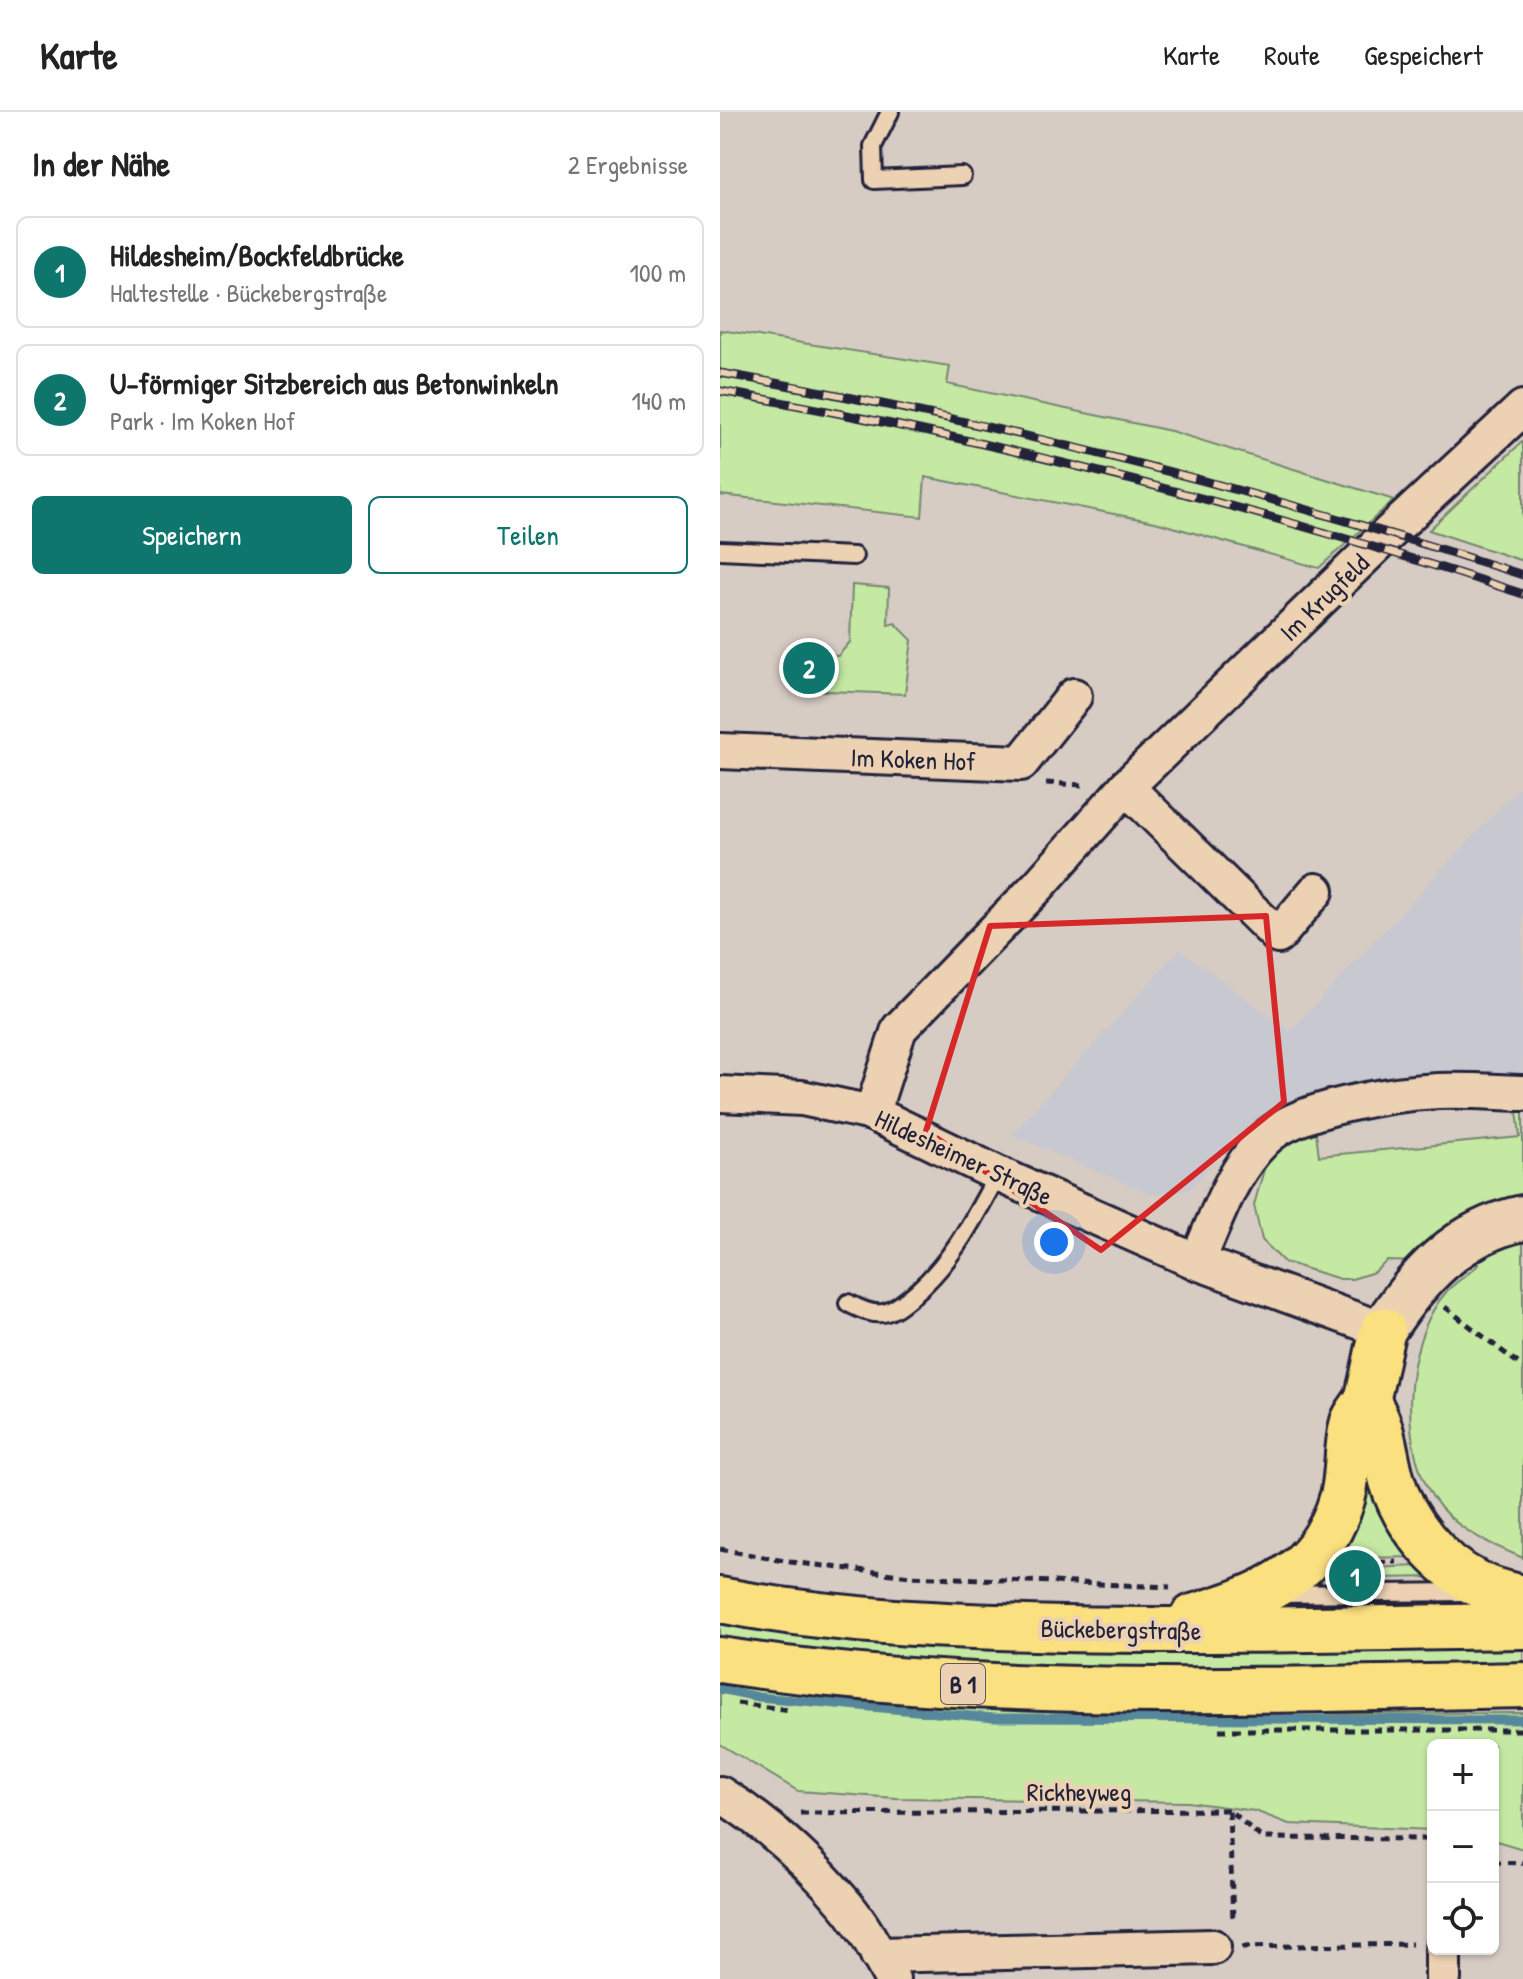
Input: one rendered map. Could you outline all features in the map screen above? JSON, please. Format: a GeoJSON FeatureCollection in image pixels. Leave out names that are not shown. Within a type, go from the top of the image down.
{"type":"FeatureCollection","features":[{"type":"Feature","properties":{"kind":"highway"},"geometry":{"type":"LineString","coordinates":[[1152,1630],[1256,1596],[1285,1580],[1312,1557],[1329,1530],[1343,1496],[1353,1421],[1367,1400],[1383,1330]]}},
{"type":"Feature","properties":{"kind":"highway"},"geometry":{"type":"LineString","coordinates":[[1367,1400],[1381,1423],[1392,1482],[1404,1510],[1437,1553],[1466,1577],[1509,1594]]}},
{"type":"Feature","properties":{"kind":"highway","name":"Bückebergstraße"},"geometry":{"type":"LineString","coordinates":[[720,1600],[756,1607],[947,1626],[1152,1630],[1523,1626]]}},
{"type":"Feature","properties":{"kind":"highway","name":"B 1"},"geometry":{"type":"LineString","coordinates":[[720,1660],[777,1669],[993,1686],[1208,1690],[1523,1685]]}},
{"type":"Feature","properties":{"kind":"street","name":"Im Krugfeld"},"geometry":{"type":"LineString","coordinates":[[872,1113],[899,1029],[1039,885],[1126,787],[1523,408]]}},
{"type":"Feature","properties":{"kind":"street"},"geometry":{"type":"LineString","coordinates":[[1021,763],[1074,696]]}},
{"type":"Feature","properties":{"kind":"street","name":"Im Koken Hof"},"geometry":{"type":"LineString","coordinates":[[720,751],[1021,763]]}},
{"type":"Feature","properties":{"kind":"street"},"geometry":{"type":"LineString","coordinates":[[1126,787],[1278,936],[1316,891]]}},
{"type":"Feature","properties":{"kind":"street"},"geometry":{"type":"LineString","coordinates":[[1197,1262],[1236,1174],[1275,1130],[1320,1111],[1357,1102],[1437,1091],[1523,1093]]}},
{"type":"Feature","properties":{"kind":"street","name":"Hildesheimer Straße"},"geometry":{"type":"LineString","coordinates":[[720,1094],[802,1098],[872,1113],[998,1174],[1197,1262],[1383,1330]]}},
{"type":"Feature","properties":{"kind":"street"},"geometry":{"type":"LineString","coordinates":[[1383,1330],[1416,1283],[1461,1243],[1493,1225],[1523,1218]]}},
{"type":"Feature","properties":{"kind":"street"},"geometry":{"type":"LineString","coordinates":[[720,1794],[750,1813],[810,1866],[848,1907],[885,1967],[1224,1947]]}},
{"type":"Feature","properties":{"kind":"street"},"geometry":{"type":"LineString","coordinates":[[1434,1955],[1443,1979]]}},
{"type":"Feature","properties":{"kind":"lane"},"geometry":{"type":"LineString","coordinates":[[890,112],[873,146],[874,180],[962,176]]}},
{"type":"Feature","properties":{"kind":"lane"},"geometry":{"type":"LineString","coordinates":[[720,550],[854,556]]}},
{"type":"Feature","properties":{"kind":"lane"},"geometry":{"type":"LineString","coordinates":[[848,1303],[867,1312],[883,1313],[901,1305],[932,1279],[959,1246],[998,1174]]}},
{"type":"Feature","properties":{"kind":"lane"},"geometry":{"type":"LineString","coordinates":[[1256,1596],[1509,1594]]}},
{"type":"Feature","properties":{"kind":"path"},"geometry":{"type":"LineString","coordinates":[[1021,763],[1031,782],[1126,787]]}},
{"type":"Feature","properties":{"kind":"path"},"geometry":{"type":"LineString","coordinates":[[1416,1283],[1523,1367]]}},
{"type":"Feature","properties":{"kind":"path"},"geometry":{"type":"LineString","coordinates":[[720,1549],[790,1562],[910,1576],[1181,1587]]}},
{"type":"Feature","properties":{"kind":"path"},"geometry":{"type":"LineString","coordinates":[[1312,1557],[1348,1563],[1407,1562],[1437,1553]]}},
{"type":"Feature","properties":{"kind":"path"},"geometry":{"type":"LineString","coordinates":[[1229,1810],[1262,1838],[1427,1839]]}},
{"type":"Feature","properties":{"kind":"path"},"geometry":{"type":"LineString","coordinates":[[1229,1810],[1224,1947],[1427,1946]]}},
{"type":"Feature","properties":{"kind":"path","name":"Rickheyweg"},"geometry":{"type":"LineString","coordinates":[[750,1813],[1229,1810]]}},
{"type":"Feature","properties":{"kind":"path"},"geometry":{"type":"LineString","coordinates":[[1499,1862],[1523,1863]]}},
{"type":"Feature","properties":{"kind":"highlighted area"},"geometry":{"type":"Polygon","coordinates":[[[1266,916],[1284,1102],[1101,1250],[926,1131],[990,926],[1266,916]]]}},
{"type":"Feature","properties":{"kind":"shaded area"},"geometry":{"type":"Polygon","coordinates":[[[1523,783],[1523,1111],[1432,1109],[1316,1132],[1233,1136],[1191,1189],[1153,1195],[1011,1135],[1180,949],[1290,1031],[1523,783]]]}},
{"type":"Feature","properties":{"kind":"green space"},"geometry":{"type":"Polygon","coordinates":[[[720,330],[950,366],[947,384],[1171,431],[1394,500],[1319,568],[1155,522],[925,477],[922,517],[720,495],[720,330]]]}},
{"type":"Feature","properties":{"kind":"green space"},"geometry":{"type":"Polygon","coordinates":[[[1523,441],[1523,561],[1429,530],[1523,441]]]}},
{"type":"Feature","properties":{"kind":"green space"},"geometry":{"type":"Polygon","coordinates":[[[852,585],[889,588],[888,625],[895,623],[912,640],[905,694],[800,690],[781,674],[780,663],[801,653],[838,656],[850,642],[852,585]]]}},
{"type":"Feature","properties":{"kind":"green space"},"geometry":{"type":"Polygon","coordinates":[[[1517,1110],[1523,1111],[1523,1558],[1469,1531],[1441,1508],[1426,1486],[1411,1430],[1413,1368],[1421,1339],[1432,1313],[1447,1291],[1479,1264],[1387,1261],[1374,1272],[1352,1279],[1340,1279],[1284,1262],[1262,1240],[1254,1205],[1265,1166],[1287,1141],[1316,1132],[1319,1156],[1520,1137],[1517,1110]]]}},
{"type":"Feature","properties":{"kind":"green space"},"geometry":{"type":"Polygon","coordinates":[[[1360,1461],[1413,1557],[1355,1558],[1327,1553],[1360,1461]]]}},
{"type":"Feature","properties":{"kind":"green space"},"geometry":{"type":"Polygon","coordinates":[[[1319,1565],[1342,1569],[1422,1566],[1453,1584],[1433,1584],[1433,1577],[1322,1579],[1321,1586],[1297,1586],[1319,1565]]]}},
{"type":"Feature","properties":{"kind":"green space"},"geometry":{"type":"Polygon","coordinates":[[[1484,1601],[1489,1605],[1266,1611],[1287,1602],[1484,1601]]]}},
{"type":"Feature","properties":{"kind":"green space"},"geometry":{"type":"Polygon","coordinates":[[[720,1617],[1523,1644],[1523,1663],[1204,1669],[955,1665],[720,1639],[720,1617]]]}},
{"type":"Feature","properties":{"kind":"green space"},"geometry":{"type":"Polygon","coordinates":[[[720,1673],[989,1703],[1343,1714],[1523,1713],[1523,1849],[1499,1842],[1499,1739],[1427,1739],[1427,1830],[1289,1824],[1255,1811],[1188,1802],[896,1798],[798,1791],[720,1744],[720,1673]]]}},
{"type":"Feature","properties":{"kind":"waterway"},"geometry":{"type":"LineString","coordinates":[[720,1689],[758,1697],[994,1718],[1523,1720]]}},
{"type":"Feature","properties":{"kind":"railway"},"geometry":{"type":"LineString","coordinates":[[720,373],[923,413],[1125,460],[1325,515],[1523,575]]}},
{"type":"Feature","properties":{"kind":"railway"},"geometry":{"type":"LineString","coordinates":[[720,391],[923,431],[1125,478],[1325,533],[1523,594]]}},
{"type":"Feature","properties":{"kind":"place","name":"U-förmiger Sitzbereich aus Betonwinkeln"},"geometry":{"type":"Point","coordinates":[809,668]}},
{"type":"Feature","properties":{"kind":"place","name":"Hildesheim/Bockfeldbrücke"},"geometry":{"type":"Point","coordinates":[1355,1576]}}]}
